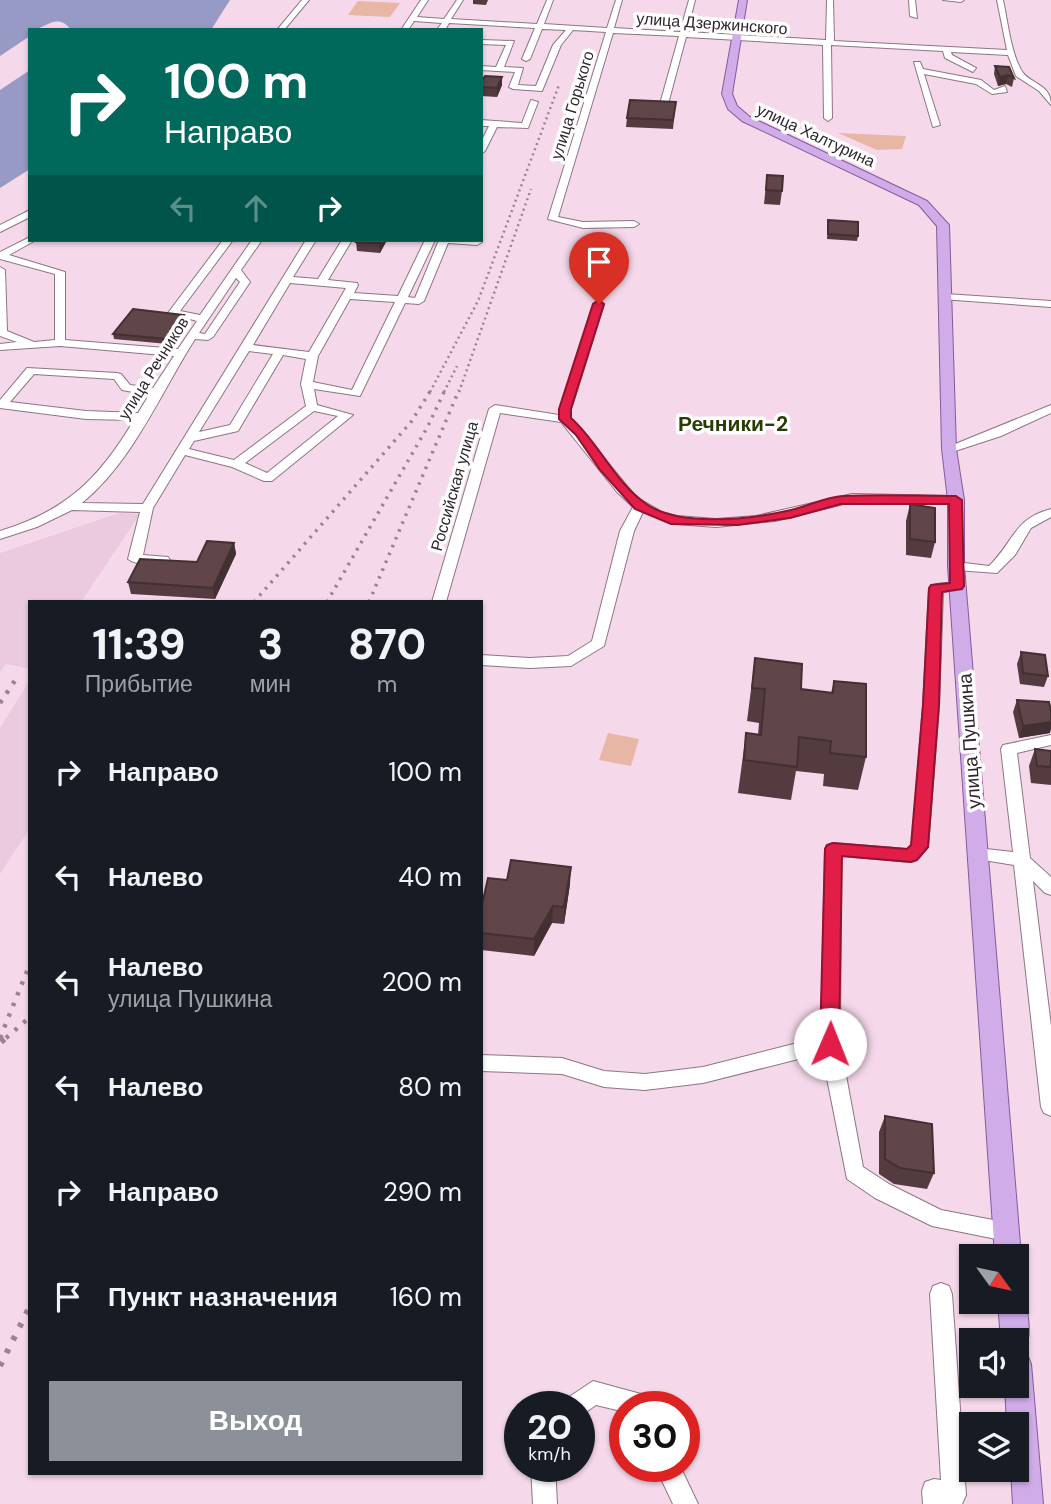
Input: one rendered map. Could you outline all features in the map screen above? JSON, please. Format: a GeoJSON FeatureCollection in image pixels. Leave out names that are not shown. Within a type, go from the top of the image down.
{"type":"FeatureCollection","features":[{"type":"Feature","properties":{"kind":"main road","name":"улица Халтурина"},"geometry":{"type":"LineString","coordinates":[[743,0],[727,94],[732,107],[746,119],[923,202],[943,225]]}},
{"type":"Feature","properties":{"kind":"main road","name":"улица Пушкина"},"geometry":{"type":"LineString","coordinates":[[943,225],[948,449],[956,500],[957,586],[1007,1244]]}},
{"type":"Feature","properties":{"kind":"main road"},"geometry":{"type":"LineString","coordinates":[[1020,1398],[1028,1504]]}},
{"type":"Feature","properties":{"kind":"street"},"geometry":{"type":"LineString","coordinates":[[281,28],[306,0]]}},
{"type":"Feature","properties":{"kind":"street"},"geometry":{"type":"LineString","coordinates":[[405,28],[425,0]]}},
{"type":"Feature","properties":{"kind":"street"},"geometry":{"type":"LineString","coordinates":[[442,28],[460,0]]}},
{"type":"Feature","properties":{"kind":"street"},"geometry":{"type":"LineString","coordinates":[[526,59],[550,0]]}},
{"type":"Feature","properties":{"kind":"street","name":"улица Горького"},"geometry":{"type":"LineString","coordinates":[[619,0],[553,219],[583,225],[634,224]]}},
{"type":"Feature","properties":{"kind":"street"},"geometry":{"type":"LineString","coordinates":[[664,104],[692,0]]}},
{"type":"Feature","properties":{"kind":"street"},"geometry":{"type":"LineString","coordinates":[[828,118],[827,44],[830,43],[830,0]]}},
{"type":"Feature","properties":{"kind":"street"},"geometry":{"type":"LineString","coordinates":[[912,0],[914,16]]}},
{"type":"Feature","properties":{"kind":"street"},"geometry":{"type":"LineString","coordinates":[[946,0],[961,0]]}},
{"type":"Feature","properties":{"kind":"street"},"geometry":{"type":"LineString","coordinates":[[1000,0],[1011,53],[1019,74],[1042,89],[1051,103]]}},
{"type":"Feature","properties":{"kind":"street","name":"улица Дзержинского"},"geometry":{"type":"LineString","coordinates":[[412,19],[906,48],[947,53],[1011,53]]}},
{"type":"Feature","properties":{"kind":"street"},"geometry":{"type":"LineString","coordinates":[[483,68],[520,70],[513,88],[539,89],[557,45],[571,28]]}},
{"type":"Feature","properties":{"kind":"street"},"geometry":{"type":"LineString","coordinates":[[483,42],[511,43],[499,69]]}},
{"type":"Feature","properties":{"kind":"street"},"geometry":{"type":"LineString","coordinates":[[906,48],[914,58],[936,125]]}},
{"type":"Feature","properties":{"kind":"street"},"geometry":{"type":"LineString","coordinates":[[934,58],[947,53],[973,70]]}},
{"type":"Feature","properties":{"kind":"street"},"geometry":{"type":"LineString","coordinates":[[919,71],[978,82],[992,92],[1003,92],[1002,88]]}},
{"type":"Feature","properties":{"kind":"street"},"geometry":{"type":"LineString","coordinates":[[483,123],[525,126],[534,102]]}},
{"type":"Feature","properties":{"kind":"street"},"geometry":{"type":"LineString","coordinates":[[483,147],[494,124]]}},
{"type":"Feature","properties":{"kind":"street"},"geometry":{"type":"LineString","coordinates":[[0,229],[28,214]]}},
{"type":"Feature","properties":{"kind":"street"},"geometry":{"type":"LineString","coordinates":[[0,256],[28,242]]}},
{"type":"Feature","properties":{"kind":"street"},"geometry":{"type":"LineString","coordinates":[[203,319],[173,313],[226,242]]}},
{"type":"Feature","properties":{"kind":"street","name":"улица Речников"},"geometry":{"type":"LineString","coordinates":[[0,536],[21,529],[67,506],[94,485],[256,242]]}},
{"type":"Feature","properties":{"kind":"street"},"geometry":{"type":"LineString","coordinates":[[163,560],[135,559],[146,508],[310,242]]}},
{"type":"Feature","properties":{"kind":"street"},"geometry":{"type":"LineString","coordinates":[[322,282],[346,242]]}},
{"type":"Feature","properties":{"kind":"street"},"geometry":{"type":"LineString","coordinates":[[307,384],[356,394],[429,242]]}},
{"type":"Feature","properties":{"kind":"street"},"geometry":{"type":"LineString","coordinates":[[347,296],[419,301],[445,242]]}},
{"type":"Feature","properties":{"kind":"street"},"geometry":{"type":"LineString","coordinates":[[0,256],[60,272],[60,343]]}},
{"type":"Feature","properties":{"kind":"street"},"geometry":{"type":"LineString","coordinates":[[0,270],[2,333],[33,345]]}},
{"type":"Feature","properties":{"kind":"street"},"geometry":{"type":"LineString","coordinates":[[192,335],[208,337],[245,282],[236,270]]}},
{"type":"Feature","properties":{"kind":"street"},"geometry":{"type":"LineString","coordinates":[[287,280],[353,285],[313,356],[307,384],[312,407]]}},
{"type":"Feature","properties":{"kind":"street"},"geometry":{"type":"LineString","coordinates":[[945,297],[1051,304]]}},
{"type":"Feature","properties":{"kind":"street"},"geometry":{"type":"LineString","coordinates":[[599,304],[565,409],[565,419],[580,433],[604,467],[640,506],[671,520],[691,522],[737,521],[790,514],[840,500],[956,500]]}},
{"type":"Feature","properties":{"kind":"street"},"geometry":{"type":"LineString","coordinates":[[0,347],[60,343],[181,353]]}},
{"type":"Feature","properties":{"kind":"street"},"geometry":{"type":"LineString","coordinates":[[246,347],[313,356]]}},
{"type":"Feature","properties":{"kind":"street"},"geometry":{"type":"LineString","coordinates":[[190,438],[234,428],[280,352]]}},
{"type":"Feature","properties":{"kind":"street"},"geometry":{"type":"LineString","coordinates":[[1,406],[31,370],[117,376],[126,388],[156,391]]}},
{"type":"Feature","properties":{"kind":"street"},"geometry":{"type":"LineString","coordinates":[[1,406],[86,415],[141,416]]}},
{"type":"Feature","properties":{"kind":"street"},"geometry":{"type":"LineString","coordinates":[[182,451],[236,464],[268,478],[347,415],[312,407],[236,464]]}},
{"type":"Feature","properties":{"kind":"street","name":"Российская улица"},"geometry":{"type":"LineString","coordinates":[[440,600],[495,409],[565,419]]}},
{"type":"Feature","properties":{"kind":"street"},"geometry":{"type":"LineString","coordinates":[[948,449],[997,433],[1051,409]]}},
{"type":"Feature","properties":{"kind":"street"},"geometry":{"type":"LineString","coordinates":[[67,506],[146,508]]}},
{"type":"Feature","properties":{"kind":"street"},"geometry":{"type":"LineString","coordinates":[[483,660],[530,663],[571,661],[599,643],[627,531],[640,506]]}},
{"type":"Feature","properties":{"kind":"street"},"geometry":{"type":"LineString","coordinates":[[956,566],[992,570],[1010,552],[1021,529],[1034,517],[1051,513]]}},
{"type":"Feature","properties":{"kind":"street"},"geometry":{"type":"LineString","coordinates":[[957,586],[936,588],[931,705],[920,847],[911,856],[833,849],[830,1044],[854,1172],[882,1191],[939,1219],[1006,1231]]}},
{"type":"Feature","properties":{"kind":"street"},"geometry":{"type":"LineString","coordinates":[[1051,740],[1009,749],[1051,1107]]}},
{"type":"Feature","properties":{"kind":"street"},"geometry":{"type":"LineString","coordinates":[[977,854],[1021,859],[1051,888]]}},
{"type":"Feature","properties":{"kind":"street"},"geometry":{"type":"LineString","coordinates":[[483,1063],[562,1066],[604,1079],[645,1082],[703,1075],[830,1044]]}},
{"type":"Feature","properties":{"kind":"street"},"geometry":{"type":"LineString","coordinates":[[935,1504],[934,1491],[954,1495],[941,1294]]}},
{"type":"Feature","properties":{"kind":"street"},"geometry":{"type":"LineString","coordinates":[[544,1482],[545,1504]]}},
{"type":"Feature","properties":{"kind":"street"},"geometry":{"type":"LineString","coordinates":[[675,1482],[686,1504]]}},
{"type":"Feature","properties":{"kind":"shaded area"},"geometry":{"type":"Polygon","coordinates":[[[358,1],[400,3],[390,17],[348,15],[358,1]]]}},
{"type":"Feature","properties":{"kind":"shaded area"},"geometry":{"type":"Polygon","coordinates":[[[838,133],[906,136],[902,149],[877,150],[838,133]]]}},
{"type":"Feature","properties":{"kind":"shaded area"},"geometry":{"type":"Polygon","coordinates":[[[119,513],[140,514],[82,600],[28,600],[28,669],[6,664],[0,672],[0,553],[119,513]]]}},
{"type":"Feature","properties":{"kind":"shaded area"},"geometry":{"type":"Polygon","coordinates":[[[28,683],[28,831],[0,874],[0,728],[28,683]]]}},
{"type":"Feature","properties":{"kind":"shaded area"},"geometry":{"type":"Polygon","coordinates":[[[608,733],[639,739],[631,766],[599,760],[608,733]]]}},
{"type":"Feature","properties":{"kind":"water"},"geometry":{"type":"Polygon","coordinates":[[[0,0],[230,0],[212,28],[69,28],[56,22],[28,28],[28,37],[0,56],[0,0]]]}},
{"type":"Feature","properties":{"kind":"water"},"geometry":{"type":"Polygon","coordinates":[[[28,71],[28,170],[0,188],[0,90],[28,71]]]}},
{"type":"Feature","properties":{"kind":"building"},"geometry":{"type":"Polygon","coordinates":[[[995,66],[1009,67],[1014,78],[1008,75],[1000,77],[995,66]]]}},
{"type":"Feature","properties":{"kind":"building"},"geometry":{"type":"Polygon","coordinates":[[[485,76],[502,77],[497,88],[483,87],[485,76]]]}},
{"type":"Feature","properties":{"kind":"building"},"geometry":{"type":"Polygon","coordinates":[[[630,100],[676,102],[673,120],[627,118],[630,100]]]}},
{"type":"Feature","properties":{"kind":"building"},"geometry":{"type":"Polygon","coordinates":[[[767,175],[783,176],[782,191],[766,190],[767,175]]]}},
{"type":"Feature","properties":{"kind":"building"},"geometry":{"type":"Polygon","coordinates":[[[828,220],[858,222],[858,236],[828,234],[828,220]]]}},
{"type":"Feature","properties":{"kind":"building"},"geometry":{"type":"Polygon","coordinates":[[[133,309],[184,315],[167,339],[113,334],[133,309]]]}},
{"type":"Feature","properties":{"kind":"building"},"geometry":{"type":"Polygon","coordinates":[[[910,504],[935,508],[935,542],[910,539],[910,504]]]}},
{"type":"Feature","properties":{"kind":"building"},"geometry":{"type":"Polygon","coordinates":[[[207,541],[234,543],[213,588],[128,582],[140,559],[197,562],[207,541]]]}},
{"type":"Feature","properties":{"kind":"building"},"geometry":{"type":"Polygon","coordinates":[[[1021,652],[1045,655],[1048,676],[1023,673],[1021,652]]]}},
{"type":"Feature","properties":{"kind":"building"},"geometry":{"type":"Polygon","coordinates":[[[755,658],[802,664],[801,689],[833,693],[834,681],[866,684],[866,757],[830,753],[831,741],[799,737],[797,767],[744,760],[746,733],[761,735],[765,689],[752,688],[755,658]]]}},
{"type":"Feature","properties":{"kind":"building"},"geometry":{"type":"Polygon","coordinates":[[[1017,700],[1049,702],[1051,722],[1023,726],[1017,700]]]}},
{"type":"Feature","properties":{"kind":"building"},"geometry":{"type":"Polygon","coordinates":[[[1035,749],[1051,751],[1051,767],[1037,766],[1035,749]]]}},
{"type":"Feature","properties":{"kind":"building"},"geometry":{"type":"Polygon","coordinates":[[[511,860],[571,867],[564,907],[553,906],[534,939],[483,933],[483,900],[488,878],[507,880],[511,860]]]}},
{"type":"Feature","properties":{"kind":"building"},"geometry":{"type":"Polygon","coordinates":[[[885,1116],[932,1124],[934,1173],[900,1168],[885,1159],[885,1116]]]}},
{"type":"Feature","properties":{"kind":"railway"},"geometry":{"type":"LineString","coordinates":[[430,392],[478,301],[559,85]]}},
{"type":"Feature","properties":{"kind":"railway"},"geometry":{"type":"LineString","coordinates":[[459,392],[531,189]]}},
{"type":"Feature","properties":{"kind":"railway"},"geometry":{"type":"LineString","coordinates":[[445,390],[457,366]]}},
{"type":"Feature","properties":{"kind":"railway"},"geometry":{"type":"LineString","coordinates":[[256,600],[411,422],[431,390]]}},
{"type":"Feature","properties":{"kind":"railway"},"geometry":{"type":"LineString","coordinates":[[328,600],[428,426],[445,390]]}},
{"type":"Feature","properties":{"kind":"railway"},"geometry":{"type":"LineString","coordinates":[[370,600],[459,390]]}},
{"type":"Feature","properties":{"kind":"railway"},"geometry":{"type":"LineString","coordinates":[[0,703],[18,676]]}},
{"type":"Feature","properties":{"kind":"railway"},"geometry":{"type":"LineString","coordinates":[[0,1038],[28,969]]}},
{"type":"Feature","properties":{"kind":"railway"},"geometry":{"type":"LineString","coordinates":[[6,1038],[28,1019]]}},
{"type":"Feature","properties":{"kind":"railway"},"geometry":{"type":"LineString","coordinates":[[1,1042],[8,1036]]}},
{"type":"Feature","properties":{"kind":"railway"},"geometry":{"type":"LineString","coordinates":[[0,1366],[28,1310]]}},
{"type":"Feature","properties":{"kind":"district","name":"Речники-2"},"geometry":{"type":"Point","coordinates":[733,424]}},
{"type":"Feature","properties":{"kind":"route"},"geometry":{"type":"LineString","coordinates":[[599,304],[565,409],[565,419],[580,433],[604,467],[640,506],[671,520],[691,522],[737,521],[790,514],[840,500],[956,500],[957,586],[936,588],[931,705],[920,847],[911,856],[833,849],[830,1044]]}}]}
